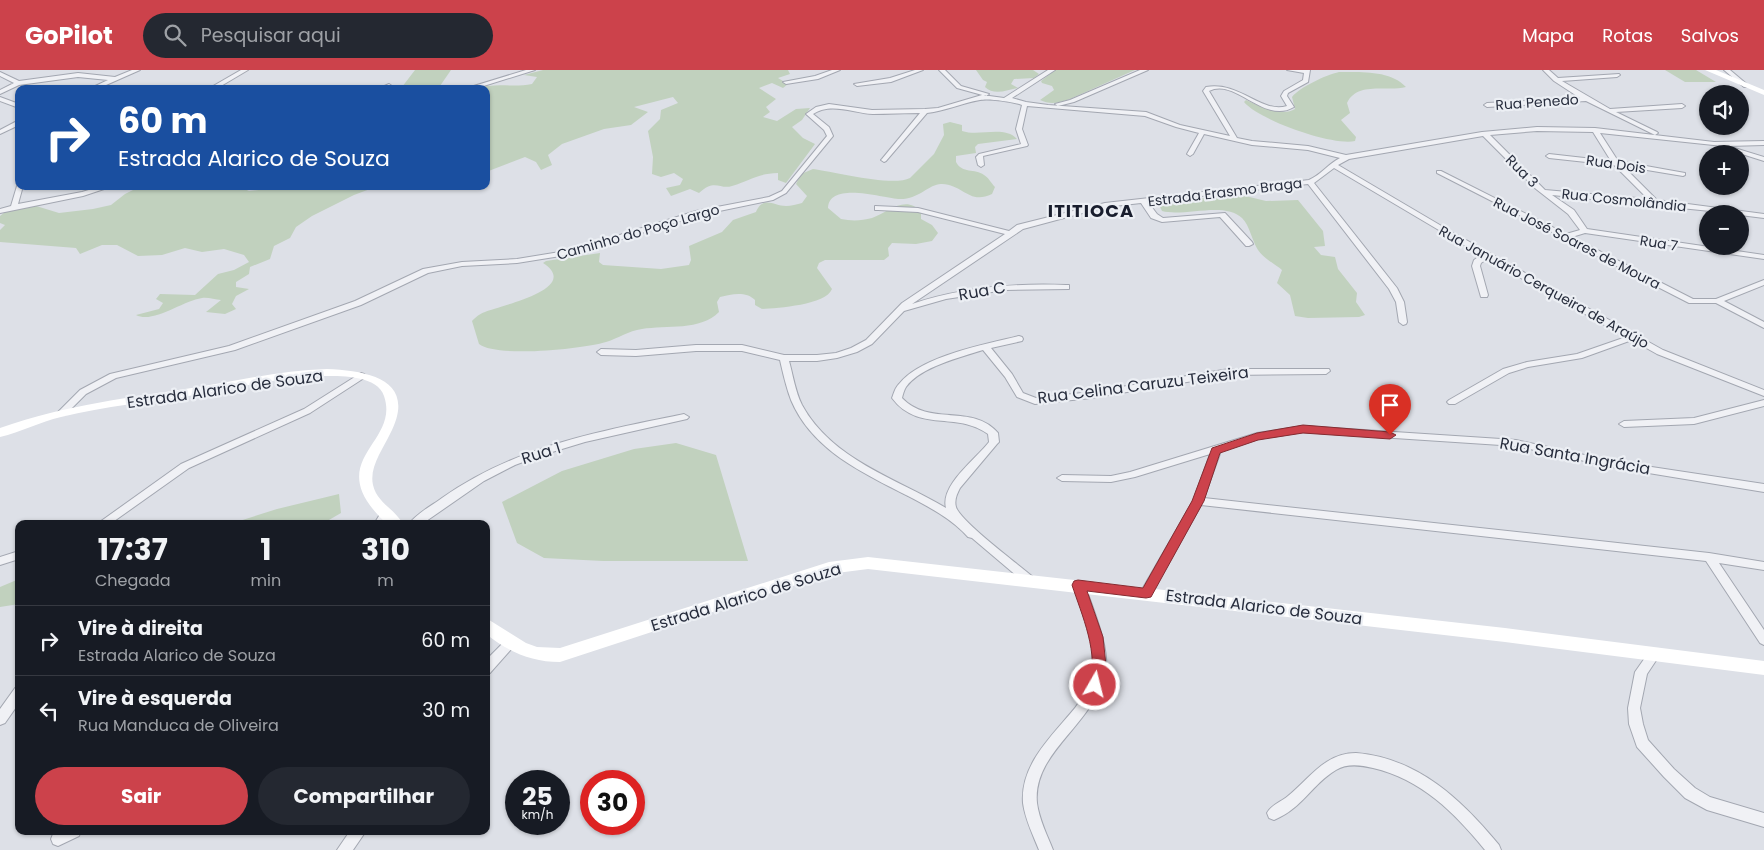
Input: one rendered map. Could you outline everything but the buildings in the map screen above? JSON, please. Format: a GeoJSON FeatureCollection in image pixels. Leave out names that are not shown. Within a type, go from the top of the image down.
{"type":"FeatureCollection","features":[{"type":"Feature","properties":{"kind":"main road"},"geometry":{"type":"LineString","coordinates":[[1709,70],[1742,85]]}},
{"type":"Feature","properties":{"kind":"main road"},"geometry":{"type":"LineString","coordinates":[[1749,88],[1764,93]]}},
{"type":"Feature","properties":{"kind":"main road","name":"Estrada Alarico de Souza"},"geometry":{"type":"LineString","coordinates":[[0,433],[62,413],[301,375],[341,373],[361,376],[375,380],[386,387],[392,397],[392,412],[366,472],[369,495],[386,520]]}},
{"type":"Feature","properties":{"kind":"main road","name":"Estrada Alarico de Souza"},"geometry":{"type":"LineString","coordinates":[[490,627],[520,650],[539,656],[560,655],[829,568],[868,563],[1078,585],[1505,635],[1653,656],[1764,668]]}},
{"type":"Feature","properties":{"kind":"street"},"geometry":{"type":"LineString","coordinates":[[101,85],[137,70]]}},
{"type":"Feature","properties":{"kind":"street"},"geometry":{"type":"LineString","coordinates":[[218,85],[245,70]]}},
{"type":"Feature","properties":{"kind":"street"},"geometry":{"type":"LineString","coordinates":[[481,85],[532,70]]}},
{"type":"Feature","properties":{"kind":"street"},"geometry":{"type":"LineString","coordinates":[[786,82],[816,78],[837,70]]}},
{"type":"Feature","properties":{"kind":"street"},"geometry":{"type":"LineString","coordinates":[[856,84],[891,80],[920,70]]}},
{"type":"Feature","properties":{"kind":"street"},"geometry":{"type":"LineString","coordinates":[[942,70],[955,84],[966,90],[1025,104],[1146,114],[1178,126],[1257,144],[1316,149],[1346,157]]}},
{"type":"Feature","properties":{"kind":"street"},"geometry":{"type":"LineString","coordinates":[[1010,99],[1052,70]]}},
{"type":"Feature","properties":{"kind":"street"},"geometry":{"type":"LineString","coordinates":[[1036,106],[1072,101],[1145,70]]}},
{"type":"Feature","properties":{"kind":"street"},"geometry":{"type":"LineString","coordinates":[[1235,139],[1206,90],[1213,86],[1224,86],[1240,92],[1254,102],[1264,106],[1278,109],[1288,108],[1291,107],[1284,96],[1286,92],[1306,81],[1308,71],[1290,70]]}},
{"type":"Feature","properties":{"kind":"street"},"geometry":{"type":"LineString","coordinates":[[1546,70],[1556,80],[1587,98],[1662,137]]}},
{"type":"Feature","properties":{"kind":"street"},"geometry":{"type":"LineString","coordinates":[[1727,70],[1745,85]]}},
{"type":"Feature","properties":{"kind":"street"},"geometry":{"type":"LineString","coordinates":[[0,74],[18,83]]}},
{"type":"Feature","properties":{"kind":"street"},"geometry":{"type":"LineString","coordinates":[[0,92],[18,83],[78,74],[114,79]]}},
{"type":"Feature","properties":{"kind":"street"},"geometry":{"type":"LineString","coordinates":[[1556,80],[1617,75]]}},
{"type":"Feature","properties":{"kind":"street","name":"Caminho do Poço Largo"},"geometry":{"type":"LineString","coordinates":[[62,413],[83,392],[113,376],[232,348],[358,303],[426,271],[462,264],[516,262],[573,252],[699,213],[778,196],[792,183],[830,136],[825,126],[810,117],[811,112],[818,108],[834,106],[872,112],[925,111],[938,110],[982,97],[1010,99]]}},
{"type":"Feature","properties":{"kind":"street","name":"Rua Penedo"},"geometry":{"type":"LineString","coordinates":[[1487,105],[1587,98]]}},
{"type":"Feature","properties":{"kind":"street"},"geometry":{"type":"LineString","coordinates":[[0,99],[15,105]]}},
{"type":"Feature","properties":{"kind":"street"},"geometry":{"type":"LineString","coordinates":[[981,165],[979,157],[981,155],[1025,145],[1019,129],[1025,104]]}},
{"type":"Feature","properties":{"kind":"street"},"geometry":{"type":"LineString","coordinates":[[1611,110],[1682,106]]}},
{"type":"Feature","properties":{"kind":"street"},"geometry":{"type":"LineString","coordinates":[[884,160],[925,111]]}},
{"type":"Feature","properties":{"kind":"street"},"geometry":{"type":"LineString","coordinates":[[0,132],[15,124]]}},
{"type":"Feature","properties":{"kind":"street","name":"Estrada Erasmo Braga"},"geometry":{"type":"LineString","coordinates":[[601,352],[636,353],[696,348],[742,348],[784,358],[817,358],[854,350],[880,332],[900,311],[1009,233],[1040,220],[1105,205],[1310,182],[1319,178],[1332,164],[1346,157],[1531,129],[1595,130],[1712,143],[1764,142]]}},
{"type":"Feature","properties":{"kind":"street"},"geometry":{"type":"LineString","coordinates":[[1595,130],[1616,163],[1655,202]]}},
{"type":"Feature","properties":{"kind":"street"},"geometry":{"type":"LineString","coordinates":[[1190,154],[1202,132]]}},
{"type":"Feature","properties":{"kind":"street","name":"Rua 3"},"geometry":{"type":"LineString","coordinates":[[1486,135],[1544,192],[1571,212],[1585,231]]}},
{"type":"Feature","properties":{"kind":"street"},"geometry":{"type":"LineString","coordinates":[[1712,143],[1764,159]]}},
{"type":"Feature","properties":{"kind":"street","name":"Rua Dois"},"geometry":{"type":"LineString","coordinates":[[1549,156],[1616,163],[1684,174]]}},
{"type":"Feature","properties":{"kind":"street","name":"Rua Januário Cerqueira de Araújo"},"geometry":{"type":"LineString","coordinates":[[1332,164],[1487,255],[1679,361],[1764,393]]}},
{"type":"Feature","properties":{"kind":"street","name":"Rua José Soares de Moura"},"geometry":{"type":"LineString","coordinates":[[1439,172],[1563,237],[1692,301],[1716,301]]}},
{"type":"Feature","properties":{"kind":"street"},"geometry":{"type":"LineString","coordinates":[[1310,182],[1393,288],[1400,302],[1403,322]]}},
{"type":"Feature","properties":{"kind":"street"},"geometry":{"type":"LineString","coordinates":[[14,207],[19,190]]}},
{"type":"Feature","properties":{"kind":"street"},"geometry":{"type":"LineString","coordinates":[[0,211],[98,190]]}},
{"type":"Feature","properties":{"kind":"street","name":"Rua Cosmolândia"},"geometry":{"type":"LineString","coordinates":[[1544,192],[1655,202],[1764,216]]}},
{"type":"Feature","properties":{"kind":"street"},"geometry":{"type":"LineString","coordinates":[[1144,202],[1154,216],[1162,220],[1222,215],[1249,244]]}},
{"type":"Feature","properties":{"kind":"street"},"geometry":{"type":"LineString","coordinates":[[878,208],[918,210],[1009,233]]}},
{"type":"Feature","properties":{"kind":"street"},"geometry":{"type":"LineString","coordinates":[[1563,237],[1585,231]]}},
{"type":"Feature","properties":{"kind":"street","name":"Rua 7"},"geometry":{"type":"LineString","coordinates":[[1585,231],[1764,257]]}},
{"type":"Feature","properties":{"kind":"street"},"geometry":{"type":"LineString","coordinates":[[1484,295],[1476,266],[1477,262],[1487,255]]}},
{"type":"Feature","properties":{"kind":"street"},"geometry":{"type":"LineString","coordinates":[[1716,301],[1764,282]]}},
{"type":"Feature","properties":{"kind":"street","name":"Rua C"},"geometry":{"type":"LineString","coordinates":[[900,311],[944,297],[995,287],[1017,285],[1066,287]]}},
{"type":"Feature","properties":{"kind":"street"},"geometry":{"type":"LineString","coordinates":[[1716,301],[1764,325]]}},
{"type":"Feature","properties":{"kind":"street"},"geometry":{"type":"LineString","coordinates":[[1452,402],[1517,367],[1579,356],[1633,336]]}},
{"type":"Feature","properties":{"kind":"street"},"geometry":{"type":"LineString","coordinates":[[972,534],[954,513],[950,502],[954,488],[994,442],[993,433],[983,425],[972,421],[908,411],[897,398],[897,393],[918,372],[940,362],[1018,339]]}},
{"type":"Feature","properties":{"kind":"street","name":"Rua Celina Caruzu Teixeira"},"geometry":{"type":"LineString","coordinates":[[986,348],[1009,376],[1020,395],[1035,400],[1091,395],[1229,372],[1326,372]]}},
{"type":"Feature","properties":{"kind":"street"},"geometry":{"type":"LineString","coordinates":[[784,358],[799,407],[818,435],[834,450],[860,468],[938,508],[1029,580]]}},
{"type":"Feature","properties":{"kind":"street"},"geometry":{"type":"LineString","coordinates":[[108,520],[185,466],[284,423],[307,411],[361,376]]}},
{"type":"Feature","properties":{"kind":"street"},"geometry":{"type":"LineString","coordinates":[[1624,424],[1694,422],[1764,403]]}},
{"type":"Feature","properties":{"kind":"street","name":"Rua 1"},"geometry":{"type":"LineString","coordinates":[[420,520],[465,487],[518,460],[578,442],[684,417]]}},
{"type":"Feature","properties":{"kind":"street","name":"Rua Santa Ingrácia"},"geometry":{"type":"LineString","coordinates":[[1062,478],[1121,477],[1216,451],[1245,440],[1303,429],[1342,430],[1430,439],[1516,443],[1612,464],[1764,488]]}},
{"type":"Feature","properties":{"kind":"street"},"geometry":{"type":"LineString","coordinates":[[1146,593],[1198,501],[1216,451]]}},
{"type":"Feature","properties":{"kind":"street"},"geometry":{"type":"LineString","coordinates":[[1198,501],[1709,557],[1764,566]]}},
{"type":"Feature","properties":{"kind":"street"},"geometry":{"type":"LineString","coordinates":[[0,562],[15,556]]}},
{"type":"Feature","properties":{"kind":"street"},"geometry":{"type":"LineString","coordinates":[[1709,557],[1764,640]]}},
{"type":"Feature","properties":{"kind":"street"},"geometry":{"type":"LineString","coordinates":[[1046,850],[1030,809],[1029,787],[1036,766],[1091,695],[1100,675],[1096,637],[1078,585]]}},
{"type":"Feature","properties":{"kind":"street"},"geometry":{"type":"LineString","coordinates":[[490,665],[510,643]]}},
{"type":"Feature","properties":{"kind":"street"},"geometry":{"type":"LineString","coordinates":[[1653,656],[1641,672],[1634,708],[1636,724],[1642,742],[1669,773],[1690,793],[1707,803],[1764,820]]}},
{"type":"Feature","properties":{"kind":"street"},"geometry":{"type":"LineString","coordinates":[[0,719],[15,698]]}},
{"type":"Feature","properties":{"kind":"street"},"geometry":{"type":"LineString","coordinates":[[1274,813],[1294,801],[1319,773],[1337,762],[1355,759],[1382,763],[1410,774],[1439,792],[1468,819],[1494,850]]}},
{"type":"Feature","properties":{"kind":"street"},"geometry":{"type":"LineString","coordinates":[[58,839],[66,835]]}},
{"type":"Feature","properties":{"kind":"street"},"geometry":{"type":"LineString","coordinates":[[344,850],[356,835]]}},
{"type":"Feature","properties":{"kind":"green space"},"geometry":{"type":"Polygon","coordinates":[[[415,70],[451,70],[441,85],[404,85],[415,70]]]}},
{"type":"Feature","properties":{"kind":"green space"},"geometry":{"type":"Polygon","coordinates":[[[543,70],[788,70],[790,74],[778,78],[788,84],[783,88],[772,83],[759,88],[776,99],[766,107],[770,112],[763,117],[777,121],[796,109],[810,108],[802,120],[792,127],[803,138],[815,144],[786,183],[778,180],[778,173],[759,176],[728,187],[713,185],[699,193],[690,189],[671,196],[666,188],[680,185],[683,179],[674,173],[661,177],[652,174],[653,157],[648,131],[660,119],[661,110],[678,103],[673,97],[634,107],[648,112],[631,125],[604,129],[562,144],[548,155],[552,165],[541,170],[536,162],[525,157],[490,170],[490,86],[532,84],[537,77],[524,75],[543,70]]]}},
{"type":"Feature","properties":{"kind":"green space"},"geometry":{"type":"Polygon","coordinates":[[[976,70],[1033,70],[1039,74],[1034,78],[1014,79],[1011,84],[1018,88],[996,92],[985,87],[987,82],[983,80],[976,70]]]}},
{"type":"Feature","properties":{"kind":"green space"},"geometry":{"type":"Polygon","coordinates":[[[1055,70],[1135,70],[1066,100],[1051,103],[1044,102],[1040,100],[1054,90],[1052,86],[1041,81],[1055,70]]]}},
{"type":"Feature","properties":{"kind":"green space"},"geometry":{"type":"Polygon","coordinates":[[[1665,70],[1696,70],[1716,82],[1685,82],[1665,70]]]}},
{"type":"Feature","properties":{"kind":"green space"},"geometry":{"type":"Polygon","coordinates":[[[1339,72],[1365,72],[1392,77],[1406,87],[1365,90],[1352,96],[1347,103],[1350,113],[1341,120],[1356,137],[1355,141],[1330,140],[1296,130],[1264,116],[1244,102],[1246,100],[1264,108],[1277,111],[1290,111],[1295,109],[1292,97],[1301,89],[1339,72]]]}},
{"type":"Feature","properties":{"kind":"green space"},"geometry":{"type":"Polygon","coordinates":[[[950,122],[962,125],[962,131],[1005,133],[1017,139],[978,144],[975,147],[976,153],[956,156],[956,162],[959,166],[965,170],[980,173],[987,178],[995,187],[992,194],[984,197],[972,196],[950,185],[938,184],[913,197],[900,199],[859,193],[838,195],[831,200],[828,208],[841,219],[868,219],[897,206],[909,204],[921,212],[921,219],[932,225],[938,233],[932,241],[916,244],[892,243],[888,248],[889,256],[884,260],[825,260],[819,263],[817,268],[832,289],[821,299],[801,305],[762,309],[755,305],[755,300],[747,295],[729,295],[720,297],[717,302],[719,312],[703,322],[693,325],[637,330],[595,345],[541,351],[503,351],[479,344],[472,321],[483,313],[520,301],[546,288],[553,281],[553,272],[543,263],[546,261],[600,253],[599,262],[603,265],[661,269],[689,265],[691,260],[689,246],[722,232],[733,220],[756,212],[762,204],[769,203],[786,206],[802,203],[807,196],[796,184],[801,174],[813,169],[878,180],[891,181],[910,178],[934,154],[944,135],[943,124],[950,122]]]}},
{"type":"Feature","properties":{"kind":"green space"},"geometry":{"type":"Polygon","coordinates":[[[133,190],[367,190],[312,216],[296,227],[290,238],[274,246],[270,259],[250,267],[249,274],[236,282],[236,287],[249,289],[236,296],[232,304],[236,309],[225,314],[206,312],[221,300],[204,298],[151,317],[136,315],[159,309],[163,303],[156,299],[160,294],[195,295],[218,274],[234,270],[249,262],[244,255],[224,249],[202,252],[185,248],[162,255],[138,256],[117,245],[102,245],[80,254],[76,248],[0,242],[0,230],[5,225],[0,223],[0,216],[5,212],[33,205],[59,213],[93,209],[111,205],[133,190]]]}},
{"type":"Feature","properties":{"kind":"green space"},"geometry":{"type":"Polygon","coordinates":[[[1233,193],[1266,201],[1298,200],[1323,231],[1325,246],[1314,247],[1321,255],[1335,257],[1338,269],[1357,293],[1356,302],[1365,315],[1359,317],[1308,318],[1295,316],[1290,295],[1277,283],[1282,270],[1260,253],[1242,218],[1235,213],[1215,210],[1162,211],[1158,203],[1164,200],[1192,200],[1233,193]]]}},
{"type":"Feature","properties":{"kind":"green space"},"geometry":{"type":"Polygon","coordinates":[[[676,443],[716,455],[748,561],[603,561],[544,558],[517,543],[502,502],[562,471],[634,449],[676,443]]]}},
{"type":"Feature","properties":{"kind":"green space"},"geometry":{"type":"Polygon","coordinates":[[[339,494],[341,513],[329,520],[243,520],[277,509],[339,494]]]}},
{"type":"Feature","properties":{"kind":"green space"},"geometry":{"type":"Polygon","coordinates":[[[15,581],[15,605],[0,607],[0,587],[15,581]]]}},
{"type":"Feature","properties":{"kind":"district","name":"ITITIOCA"},"geometry":{"type":"Point","coordinates":[1091,210]}},
{"type":"Feature","properties":{"kind":"route"},"geometry":{"type":"LineString","coordinates":[[1095,685],[1100,675],[1096,637],[1078,585],[1146,593],[1198,501],[1216,451],[1257,436],[1303,429],[1342,430],[1390,435]]}}]}
